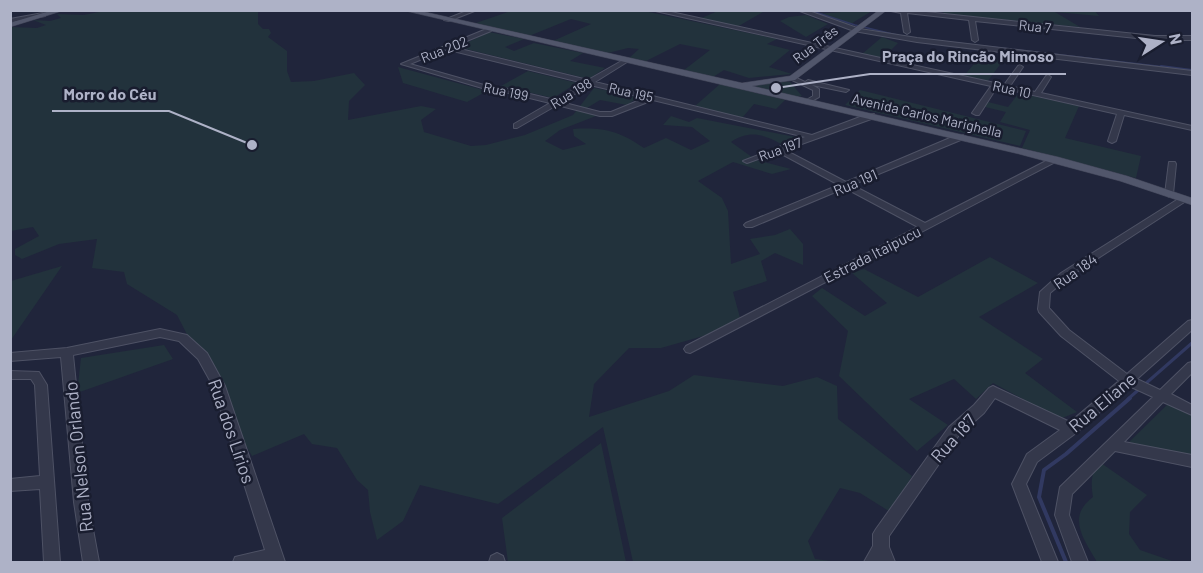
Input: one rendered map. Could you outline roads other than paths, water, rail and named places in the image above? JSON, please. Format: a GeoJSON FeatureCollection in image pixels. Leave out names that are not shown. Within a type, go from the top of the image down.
{"type":"FeatureCollection","features":[{"type":"Feature","properties":{"kind":"main road"},"geometry":{"type":"LineString","coordinates":[[10,23],[62,10]]}},
{"type":"Feature","properties":{"kind":"main road","name":"Avenida Carlos Marighella"},"geometry":{"type":"LineString","coordinates":[[405,10],[808,101],[1055,160],[1188,200]]}},
{"type":"Feature","properties":{"kind":"main road","name":"Rua Três"},"geometry":{"type":"LineString","coordinates":[[738,85],[792,78],[856,29],[886,10]]}},
{"type":"Feature","properties":{"kind":"main road","name":"Rua Três"},"geometry":{"type":"LineString","coordinates":[[792,78],[808,101]]}},
{"type":"Feature","properties":{"kind":"street"},"geometry":{"type":"LineString","coordinates":[[447,20],[475,10]]}},
{"type":"Feature","properties":{"kind":"street"},"geometry":{"type":"LineString","coordinates":[[653,10],[832,49]]}},
{"type":"Feature","properties":{"kind":"street"},"geometry":{"type":"LineString","coordinates":[[681,16],[693,10]]}},
{"type":"Feature","properties":{"kind":"street"},"geometry":{"type":"LineString","coordinates":[[799,10],[856,29],[917,40],[1192,73]]}},
{"type":"Feature","properties":{"kind":"street","name":"Rua 7"},"geometry":{"type":"LineString","coordinates":[[886,10],[1148,38],[1192,38]]}},
{"type":"Feature","properties":{"kind":"street"},"geometry":{"type":"LineString","coordinates":[[904,13],[907,32]]}},
{"type":"Feature","properties":{"kind":"street"},"geometry":{"type":"LineString","coordinates":[[972,20],[975,40]]}},
{"type":"Feature","properties":{"kind":"street","name":"Rua 202"},"geometry":{"type":"LineString","coordinates":[[409,67],[404,64],[449,48],[489,30]]}},
{"type":"Feature","properties":{"kind":"street","name":"Rua 195"},"geometry":{"type":"LineString","coordinates":[[449,48],[812,137]]}},
{"type":"Feature","properties":{"kind":"street","name":"Rua 10"},"geometry":{"type":"LineString","coordinates":[[832,49],[1192,128]]}},
{"type":"Feature","properties":{"kind":"street","name":"Rua 198"},"geometry":{"type":"LineString","coordinates":[[517,126],[625,61]]}},
{"type":"Feature","properties":{"kind":"street","name":"Rua 199"},"geometry":{"type":"LineString","coordinates":[[409,67],[553,103]]}},
{"type":"Feature","properties":{"kind":"street"},"geometry":{"type":"LineString","coordinates":[[1006,87],[1020,67]]}},
{"type":"Feature","properties":{"kind":"street"},"geometry":{"type":"LineString","coordinates":[[1037,94],[1048,77]]}},
{"type":"Feature","properties":{"kind":"street"},"geometry":{"type":"LineString","coordinates":[[792,78],[804,82],[818,92],[816,97],[808,101]]}},
{"type":"Feature","properties":{"kind":"street"},"geometry":{"type":"LineString","coordinates":[[804,82],[812,81],[846,90]]}},
{"type":"Feature","properties":{"kind":"street"},"geometry":{"type":"LineString","coordinates":[[976,113],[995,85]]}},
{"type":"Feature","properties":{"kind":"street"},"geometry":{"type":"LineString","coordinates":[[553,103],[607,114],[654,97]]}},
{"type":"Feature","properties":{"kind":"street"},"geometry":{"type":"LineString","coordinates":[[1112,141],[1120,113]]}},
{"type":"Feature","properties":{"kind":"street","name":"Rua 197"},"geometry":{"type":"LineString","coordinates":[[747,160],[871,116]]}},
{"type":"Feature","properties":{"kind":"street","name":"Rua 191"},"geometry":{"type":"LineString","coordinates":[[749,225],[960,137]]}},
{"type":"Feature","properties":{"kind":"street"},"geometry":{"type":"LineString","coordinates":[[778,149],[925,227]]}},
{"type":"Feature","properties":{"kind":"street","name":"Estrada Itaipucu"},"geometry":{"type":"LineString","coordinates":[[690,349],[1055,160]]}},
{"type":"Feature","properties":{"kind":"street"},"geometry":{"type":"LineString","coordinates":[[1169,194],[1172,164]]}},
{"type":"Feature","properties":{"kind":"street","name":"Rua 184"},"geometry":{"type":"LineString","coordinates":[[1188,200],[1065,275],[1045,292],[1043,309],[1086,351],[1118,375],[1192,410]]}},
{"type":"Feature","properties":{"kind":"street","name":"Rua Eliane"},"geometry":{"type":"LineString","coordinates":[[1050,562],[1019,484],[1032,458],[1071,429],[1192,324]]}},
{"type":"Feature","properties":{"kind":"street","name":"Rua dos Lírios"},"geometry":{"type":"LineString","coordinates":[[10,357],[67,352],[160,333],[183,338],[203,356],[219,386],[275,559]]}},
{"type":"Feature","properties":{"kind":"street","name":"Rua Nelson Orlando"},"geometry":{"type":"LineString","coordinates":[[67,352],[81,502],[91,562]]}},
{"type":"Feature","properties":{"kind":"street"},"geometry":{"type":"LineString","coordinates":[[1080,562],[1062,515],[1065,491],[1192,366]]}},
{"type":"Feature","properties":{"kind":"street","name":"Rua Nelson Orlando"},"geometry":{"type":"LineString","coordinates":[[10,375],[35,375],[40,385],[52,562]]}},
{"type":"Feature","properties":{"kind":"street","name":"Rua 187"},"geometry":{"type":"LineString","coordinates":[[881,547],[881,534],[926,467],[954,431],[979,410],[993,391],[1071,429]]}},
{"type":"Feature","properties":{"kind":"street"},"geometry":{"type":"LineString","coordinates":[[1113,445],[1192,461]]}},
{"type":"Feature","properties":{"kind":"street"},"geometry":{"type":"LineString","coordinates":[[10,485],[48,482]]}},
{"type":"Feature","properties":{"kind":"street"},"geometry":{"type":"LineString","coordinates":[[872,562],[881,547]]}},
{"type":"Feature","properties":{"kind":"street"},"geometry":{"type":"LineString","coordinates":[[881,547],[887,562]]}},
{"type":"Feature","properties":{"kind":"street"},"geometry":{"type":"LineString","coordinates":[[241,562],[275,559]]}},
{"type":"Feature","properties":{"kind":"waterway"},"geometry":{"type":"LineString","coordinates":[[809,10],[855,25],[897,35]]}},
{"type":"Feature","properties":{"kind":"waterway"},"geometry":{"type":"LineString","coordinates":[[957,43],[1174,68]]}},
{"type":"Feature","properties":{"kind":"waterway"},"geometry":{"type":"LineString","coordinates":[[1161,66],[1192,70]]}},
{"type":"Feature","properties":{"kind":"waterway"},"geometry":{"type":"LineString","coordinates":[[1128,399],[1192,343]]}},
{"type":"Feature","properties":{"kind":"waterway"},"geometry":{"type":"LineString","coordinates":[[1066,562],[1039,497],[1044,470],[1066,454],[1130,398]]}},
{"type":"Feature","properties":{"kind":"place","name":"Praça do Rincão Mimoso"},"geometry":{"type":"Point","coordinates":[776,88]}},
{"type":"Feature","properties":{"kind":"place","name":"Morro do Céu"},"geometry":{"type":"Point","coordinates":[252,145]}}]}
